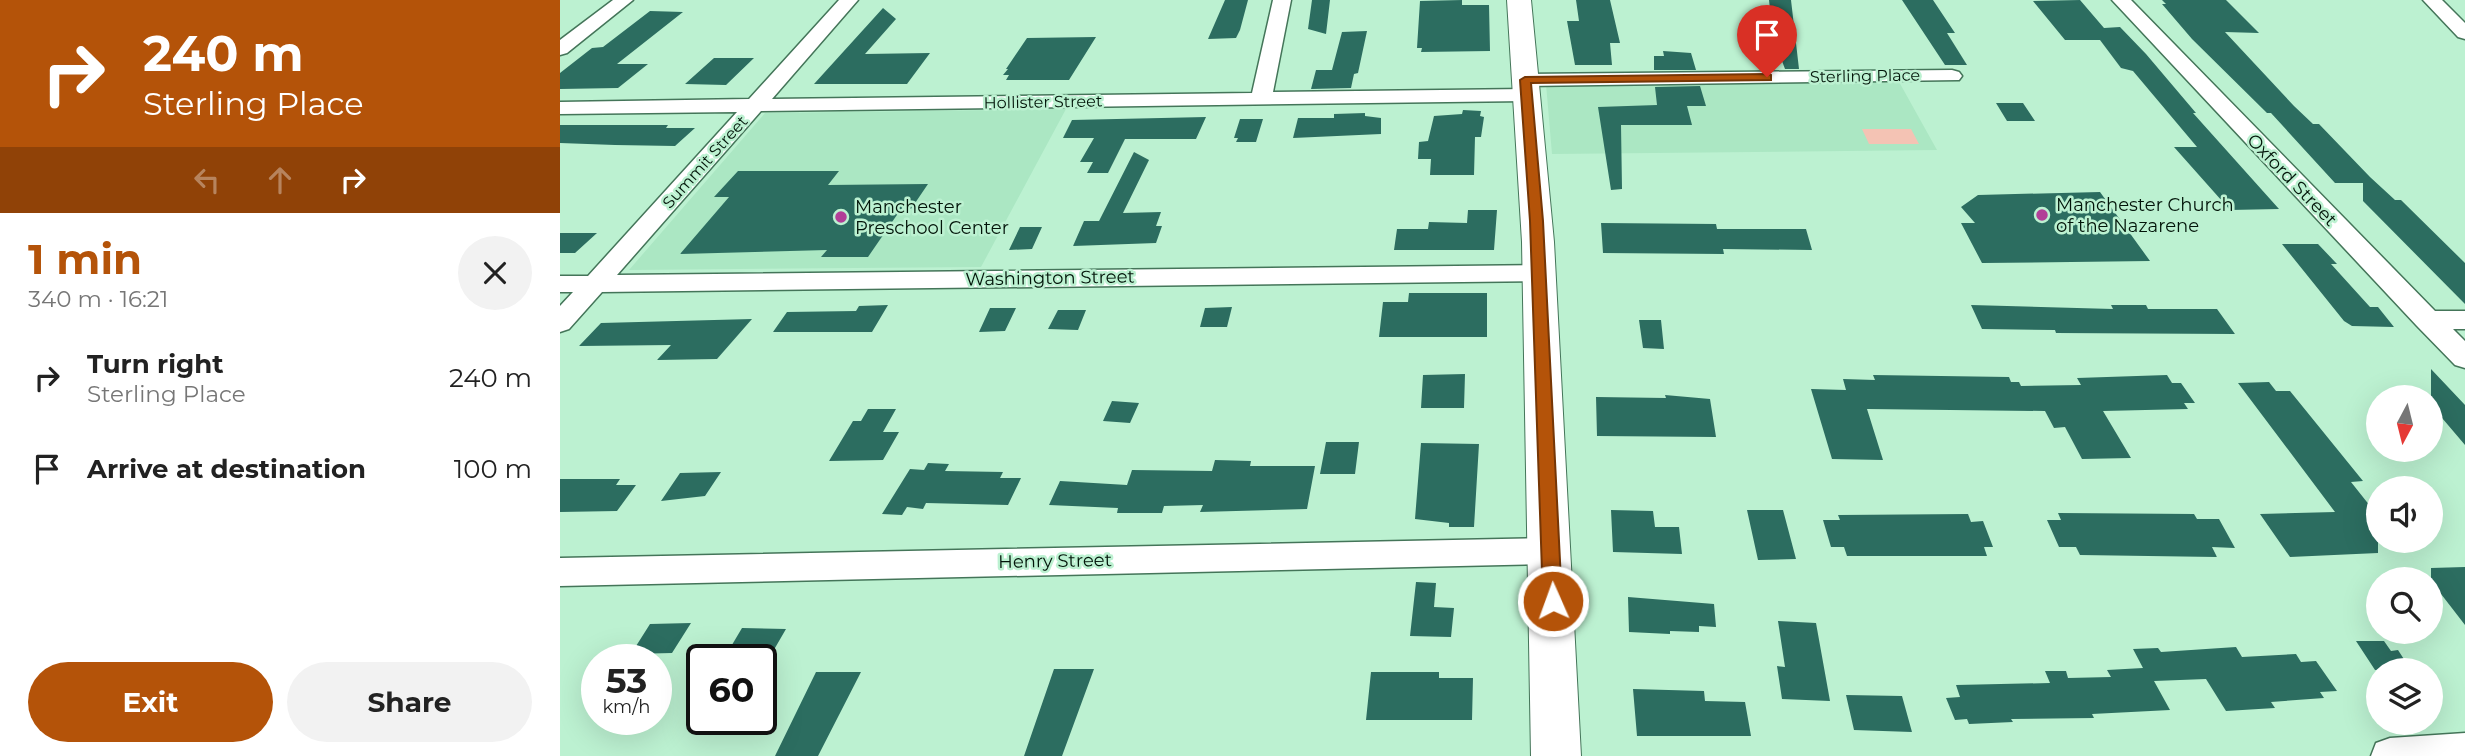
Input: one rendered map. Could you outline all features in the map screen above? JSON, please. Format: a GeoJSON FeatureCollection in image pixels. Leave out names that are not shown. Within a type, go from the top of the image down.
{"type":"FeatureCollection","features":[{"type":"Feature","properties":{"kind":"main road"},"geometry":{"type":"LineString","coordinates":[[1519,0],[1539,273],[1551,551],[1556,756]]}},
{"type":"Feature","properties":{"kind":"street"},"geometry":{"type":"LineString","coordinates":[[560,49],[624,0]]}},
{"type":"Feature","properties":{"kind":"street","name":"Summit Street"},"geometry":{"type":"LineString","coordinates":[[560,323],[849,0]]}},
{"type":"Feature","properties":{"kind":"street"},"geometry":{"type":"LineString","coordinates":[[1261,99],[1282,0]]}},
{"type":"Feature","properties":{"kind":"street","name":"Oxford Street"},"geometry":{"type":"LineString","coordinates":[[2121,0],[2465,358]]}},
{"type":"Feature","properties":{"kind":"street"},"geometry":{"type":"LineString","coordinates":[[2432,0],[2465,33]]}},
{"type":"Feature","properties":{"kind":"street","name":"Sterling Place"},"geometry":{"type":"LineString","coordinates":[[1526,87],[1952,75]]}},
{"type":"Feature","properties":{"kind":"street","name":"Hollister Street"},"geometry":{"type":"LineString","coordinates":[[560,108],[1261,99],[1526,87]]}},
{"type":"Feature","properties":{"kind":"street","name":"Washington Street"},"geometry":{"type":"LineString","coordinates":[[560,284],[1539,273]]}},
{"type":"Feature","properties":{"kind":"street"},"geometry":{"type":"LineString","coordinates":[[2426,320],[2465,320]]}},
{"type":"Feature","properties":{"kind":"street","name":"Henry Street"},"geometry":{"type":"LineString","coordinates":[[560,572],[1551,551]]}},
{"type":"Feature","properties":{"kind":"street"},"geometry":{"type":"LineString","coordinates":[[2389,756],[2465,751]]}},
{"type":"Feature","properties":{"kind":"shaded area"},"geometry":{"type":"Polygon","coordinates":[[[1898,80],[1937,150],[1552,154],[1546,84],[1898,80]]]}},
{"type":"Feature","properties":{"kind":"shaded area","name":"Manchester Preschool Center"},"geometry":{"type":"Polygon","coordinates":[[[1066,109],[981,267],[629,270],[765,113],[1066,109]]]}},
{"type":"Feature","properties":{"kind":"shaded area"},"geometry":{"type":"Polygon","coordinates":[[[1862,129],[1911,129],[1919,144],[1869,144],[1862,129]]]}},
{"type":"Feature","properties":{"kind":"building"},"geometry":{"type":"Polygon","coordinates":[[[1225,0],[1248,0],[1240,30],[1236,38],[1208,39],[1225,0]]]}},
{"type":"Feature","properties":{"kind":"building"},"geometry":{"type":"Polygon","coordinates":[[[1312,0],[1330,0],[1326,34],[1308,29],[1312,0]]]}},
{"type":"Feature","properties":{"kind":"building"},"geometry":{"type":"Polygon","coordinates":[[[1462,0],[1462,5],[1489,5],[1490,51],[1421,52],[1422,48],[1417,48],[1420,1],[1462,0]]]}},
{"type":"Feature","properties":{"kind":"building"},"geometry":{"type":"Polygon","coordinates":[[[1576,0],[1610,0],[1620,43],[1610,43],[1612,65],[1575,65],[1567,21],[1579,21],[1576,0]]]}},
{"type":"Feature","properties":{"kind":"building"},"geometry":{"type":"Polygon","coordinates":[[[1769,0],[1791,0],[1799,69],[1785,69],[1773,37],[1769,0]]]}},
{"type":"Feature","properties":{"kind":"building"},"geometry":{"type":"Polygon","coordinates":[[[1902,0],[1933,0],[1955,33],[1947,33],[1967,65],[1945,65],[1902,0]]]}},
{"type":"Feature","properties":{"kind":"building"},"geometry":{"type":"Polygon","coordinates":[[[2080,0],[2104,28],[2120,27],[2146,54],[2196,113],[2193,113],[2279,209],[2230,210],[2174,147],[2197,147],[2133,71],[2121,68],[2100,40],[2065,40],[2033,1],[2080,0]]]}},
{"type":"Feature","properties":{"kind":"building"},"geometry":{"type":"Polygon","coordinates":[[[2162,0],[2226,0],[2259,33],[2225,32],[2294,106],[2313,124],[2319,124],[2370,177],[2395,200],[2401,200],[2465,263],[2465,304],[2363,201],[2363,183],[2335,183],[2271,113],[2267,113],[2192,39],[2162,4],[2166,4],[2162,0]]]}},
{"type":"Feature","properties":{"kind":"building"},"geometry":{"type":"Polygon","coordinates":[[[883,8],[896,19],[865,54],[930,53],[907,84],[814,84],[883,8]]]}},
{"type":"Feature","properties":{"kind":"building"},"geometry":{"type":"Polygon","coordinates":[[[650,11],[683,12],[617,64],[648,64],[618,88],[560,89],[560,73],[592,48],[603,47],[650,11]]]}},
{"type":"Feature","properties":{"kind":"building"},"geometry":{"type":"Polygon","coordinates":[[[1367,31],[1358,73],[1354,74],[1351,88],[1311,89],[1316,70],[1332,70],[1342,32],[1367,31]]]}},
{"type":"Feature","properties":{"kind":"building"},"geometry":{"type":"Polygon","coordinates":[[[1096,37],[1069,80],[1006,80],[1009,75],[1003,75],[1027,38],[1096,37]]]}},
{"type":"Feature","properties":{"kind":"building"},"geometry":{"type":"Polygon","coordinates":[[[1663,51],[1691,53],[1696,70],[1654,70],[1654,56],[1664,56],[1663,51]]]}},
{"type":"Feature","properties":{"kind":"building"},"geometry":{"type":"Polygon","coordinates":[[[714,58],[754,58],[726,85],[685,84],[714,58]]]}},
{"type":"Feature","properties":{"kind":"building"},"geometry":{"type":"Polygon","coordinates":[[[1700,86],[1706,106],[1687,106],[1692,125],[1621,125],[1622,189],[1611,190],[1598,107],[1657,105],[1655,87],[1700,86]]]}},
{"type":"Feature","properties":{"kind":"building"},"geometry":{"type":"Polygon","coordinates":[[[1996,103],[2023,103],[2035,121],[2007,121],[1996,103]]]}},
{"type":"Feature","properties":{"kind":"building"},"geometry":{"type":"Polygon","coordinates":[[[1463,110],[1481,111],[1480,116],[1484,117],[1481,137],[1475,137],[1474,175],[1430,175],[1431,159],[1418,159],[1419,142],[1428,141],[1434,116],[1462,114],[1463,110]]]}},
{"type":"Feature","properties":{"kind":"building"},"geometry":{"type":"Polygon","coordinates":[[[1365,113],[1365,116],[1381,118],[1381,134],[1293,138],[1298,118],[1334,118],[1334,114],[1365,113]]]}},
{"type":"Feature","properties":{"kind":"building"},"geometry":{"type":"Polygon","coordinates":[[[1206,117],[1196,139],[1125,139],[1108,173],[1087,173],[1093,162],[1080,162],[1094,138],[1063,138],[1072,120],[1206,117]]]}},
{"type":"Feature","properties":{"kind":"building"},"geometry":{"type":"Polygon","coordinates":[[[1240,119],[1263,119],[1256,142],[1236,142],[1238,138],[1234,138],[1240,119]]]}},
{"type":"Feature","properties":{"kind":"building"},"geometry":{"type":"Polygon","coordinates":[[[560,125],[668,125],[666,128],[695,128],[675,146],[615,145],[560,143],[560,125]]]}},
{"type":"Feature","properties":{"kind":"building"},"geometry":{"type":"Polygon","coordinates":[[[1134,152],[1149,160],[1123,213],[1161,212],[1156,226],[1162,226],[1156,243],[1073,246],[1084,221],[1099,221],[1134,152]]]}},
{"type":"Feature","properties":{"kind":"building"},"geometry":{"type":"Polygon","coordinates":[[[738,171],[839,171],[828,185],[928,184],[911,209],[901,209],[868,257],[821,257],[827,250],[680,254],[729,197],[714,197],[738,171]]]}},
{"type":"Feature","properties":{"kind":"building","name":"Manchester Church of the Nazarene"},"geometry":{"type":"Polygon","coordinates":[[[2100,192],[2150,261],[1982,263],[1961,223],[1975,223],[1961,207],[1978,195],[2100,192]]]}},
{"type":"Feature","properties":{"kind":"building"},"geometry":{"type":"Polygon","coordinates":[[[1468,210],[1497,210],[1494,250],[1394,250],[1397,229],[1428,229],[1429,222],[1467,223],[1468,210]]]}},
{"type":"Feature","properties":{"kind":"building"},"geometry":{"type":"Polygon","coordinates":[[[1601,223],[1716,224],[1717,229],[1806,229],[1812,250],[1723,249],[1724,254],[1603,253],[1601,223]]]}},
{"type":"Feature","properties":{"kind":"building"},"geometry":{"type":"Polygon","coordinates":[[[1020,227],[1042,227],[1032,249],[1009,250],[1020,227]]]}},
{"type":"Feature","properties":{"kind":"building"},"geometry":{"type":"Polygon","coordinates":[[[560,233],[597,233],[575,253],[560,253],[560,233]]]}},
{"type":"Feature","properties":{"kind":"building"},"geometry":{"type":"Polygon","coordinates":[[[2282,244],[2318,244],[2337,264],[2331,264],[2370,307],[2378,307],[2394,327],[2352,326],[2344,321],[2282,244]]]}},
{"type":"Feature","properties":{"kind":"building"},"geometry":{"type":"Polygon","coordinates":[[[1409,293],[1487,293],[1487,337],[1379,337],[1383,302],[1408,302],[1409,293]]]}},
{"type":"Feature","properties":{"kind":"building"},"geometry":{"type":"Polygon","coordinates":[[[888,305],[872,332],[773,332],[787,312],[856,311],[859,306],[888,305]]]}},
{"type":"Feature","properties":{"kind":"building"},"geometry":{"type":"Polygon","coordinates":[[[1971,305],[2113,309],[2111,305],[2146,305],[2148,309],[2217,309],[2235,334],[2056,333],[2055,330],[1982,329],[1971,305]]]}},
{"type":"Feature","properties":{"kind":"building"},"geometry":{"type":"Polygon","coordinates":[[[1232,307],[1227,327],[1200,327],[1205,308],[1232,307]]]}},
{"type":"Feature","properties":{"kind":"building"},"geometry":{"type":"Polygon","coordinates":[[[990,308],[1016,308],[1005,331],[979,332],[990,308]]]}},
{"type":"Feature","properties":{"kind":"building"},"geometry":{"type":"Polygon","coordinates":[[[1058,310],[1086,310],[1078,330],[1048,329],[1058,310]]]}},
{"type":"Feature","properties":{"kind":"building"},"geometry":{"type":"Polygon","coordinates":[[[752,319],[717,359],[657,360],[671,345],[579,346],[601,323],[752,319]]]}},
{"type":"Feature","properties":{"kind":"building"},"geometry":{"type":"Polygon","coordinates":[[[1639,320],[1661,320],[1664,349],[1643,348],[1639,320]]]}},
{"type":"Feature","properties":{"kind":"building"},"geometry":{"type":"Polygon","coordinates":[[[2431,369],[2465,405],[2465,445],[2443,419],[2443,385],[2431,385],[2431,369]]]}},
{"type":"Feature","properties":{"kind":"building"},"geometry":{"type":"Polygon","coordinates":[[[1465,374],[1464,408],[1421,408],[1423,375],[1465,374]]]}},
{"type":"Feature","properties":{"kind":"building"},"geometry":{"type":"Polygon","coordinates":[[[1873,375],[2009,377],[2011,382],[2019,382],[2021,386],[2081,385],[2077,378],[2167,375],[2172,383],[2181,383],[2195,403],[2184,403],[2188,409],[2103,411],[2131,458],[2082,459],[2065,427],[2054,428],[2045,411],[1867,409],[1883,460],[1832,459],[1811,389],[1846,390],[1843,379],[1875,380],[1873,375]]]}},
{"type":"Feature","properties":{"kind":"building"},"geometry":{"type":"Polygon","coordinates":[[[2269,382],[2276,391],[2290,391],[2363,481],[2351,482],[2366,501],[2366,553],[2378,553],[2290,557],[2260,514],[2335,512],[2238,383],[2269,382]]]}},
{"type":"Feature","properties":{"kind":"building"},"geometry":{"type":"Polygon","coordinates":[[[1665,395],[1710,399],[1716,437],[1597,436],[1596,397],[1666,398],[1665,395]]]}},
{"type":"Feature","properties":{"kind":"building"},"geometry":{"type":"Polygon","coordinates":[[[1112,401],[1139,403],[1130,423],[1103,421],[1112,401]]]}},
{"type":"Feature","properties":{"kind":"building"},"geometry":{"type":"Polygon","coordinates":[[[868,409],[896,409],[883,432],[899,432],[883,460],[829,461],[853,421],[861,421],[868,409]]]}},
{"type":"Feature","properties":{"kind":"building"},"geometry":{"type":"Polygon","coordinates":[[[1326,442],[1359,442],[1355,474],[1320,474],[1326,442]]]}},
{"type":"Feature","properties":{"kind":"building"},"geometry":{"type":"Polygon","coordinates":[[[1421,443],[1479,444],[1474,527],[1449,527],[1449,523],[1415,519],[1421,443]]]}},
{"type":"Feature","properties":{"kind":"building"},"geometry":{"type":"Polygon","coordinates":[[[1215,460],[1251,461],[1250,466],[1315,466],[1307,509],[1200,512],[1203,505],[1164,506],[1162,513],[1117,513],[1118,508],[1049,505],[1060,481],[1127,485],[1132,470],[1212,471],[1215,460]]]}},
{"type":"Feature","properties":{"kind":"building"},"geometry":{"type":"Polygon","coordinates":[[[928,463],[949,464],[945,471],[1003,472],[1000,478],[1021,478],[1008,505],[926,503],[923,509],[907,507],[902,515],[882,514],[910,469],[924,470],[928,463]]]}},
{"type":"Feature","properties":{"kind":"building"},"geometry":{"type":"Polygon","coordinates":[[[721,472],[705,496],[661,501],[680,473],[721,472]]]}},
{"type":"Feature","properties":{"kind":"building"},"geometry":{"type":"Polygon","coordinates":[[[560,479],[620,479],[616,485],[636,485],[617,511],[560,512],[560,479]]]}},
{"type":"Feature","properties":{"kind":"building"},"geometry":{"type":"Polygon","coordinates":[[[1611,510],[1653,511],[1655,527],[1679,527],[1682,554],[1613,552],[1611,510]]]}},
{"type":"Feature","properties":{"kind":"building"},"geometry":{"type":"Polygon","coordinates":[[[1747,510],[1783,510],[1796,559],[1758,560],[1747,510]]]}},
{"type":"Feature","properties":{"kind":"building"},"geometry":{"type":"Polygon","coordinates":[[[2058,513],[2194,514],[2197,519],[2219,519],[2235,548],[2212,547],[2217,557],[2080,555],[2076,547],[2059,547],[2047,520],[2061,520],[2058,513]]]}},
{"type":"Feature","properties":{"kind":"building"},"geometry":{"type":"Polygon","coordinates":[[[1968,514],[1971,522],[1983,521],[1993,547],[1984,547],[1987,556],[1847,556],[1844,547],[1831,547],[1823,520],[1840,520],[1838,515],[1968,514]]]}},
{"type":"Feature","properties":{"kind":"building"},"geometry":{"type":"Polygon","coordinates":[[[2465,567],[2465,625],[2443,597],[2443,568],[2465,567]]]}},
{"type":"Feature","properties":{"kind":"building"},"geometry":{"type":"Polygon","coordinates":[[[1416,582],[1436,583],[1434,607],[1454,608],[1451,637],[1410,636],[1416,582]]]}},
{"type":"Feature","properties":{"kind":"building"},"geometry":{"type":"Polygon","coordinates":[[[1628,597],[1714,604],[1716,627],[1699,626],[1699,632],[1670,631],[1670,634],[1629,632],[1628,597]]]}},
{"type":"Feature","properties":{"kind":"building"},"geometry":{"type":"Polygon","coordinates":[[[1778,621],[1816,623],[1830,701],[1782,699],[1777,666],[1785,667],[1778,621]]]}},
{"type":"Feature","properties":{"kind":"building"},"geometry":{"type":"Polygon","coordinates":[[[691,623],[672,653],[672,644],[637,644],[650,624],[691,623]]]}},
{"type":"Feature","properties":{"kind":"building"},"geometry":{"type":"Polygon","coordinates":[[[742,628],[786,629],[777,644],[732,644],[742,628]]]}},
{"type":"Feature","properties":{"kind":"building"},"geometry":{"type":"Polygon","coordinates":[[[2356,641],[2386,644],[2391,651],[2398,650],[2403,658],[2367,658],[2356,641]]]}},
{"type":"Feature","properties":{"kind":"building"},"geometry":{"type":"Polygon","coordinates":[[[2236,647],[2242,657],[2296,654],[2301,662],[2316,661],[2337,691],[2320,692],[2324,698],[2271,702],[2275,708],[2226,711],[2206,679],[2154,681],[2170,710],[2092,714],[2094,718],[2011,719],[2013,722],[1969,724],[1967,719],[1955,720],[1946,698],[1960,697],[1956,685],[2050,683],[2045,671],[2066,671],[2068,678],[2111,677],[2107,670],[2143,668],[2133,649],[2158,648],[2161,652],[2236,647]]]}},
{"type":"Feature","properties":{"kind":"building"},"geometry":{"type":"Polygon","coordinates":[[[1054,669],[1094,669],[1062,756],[1024,756],[1054,669]]]}},
{"type":"Feature","properties":{"kind":"building"},"geometry":{"type":"Polygon","coordinates":[[[816,672],[861,672],[818,756],[775,756],[816,672]]]}},
{"type":"Feature","properties":{"kind":"building"},"geometry":{"type":"Polygon","coordinates":[[[1371,672],[1439,672],[1439,678],[1473,678],[1472,720],[1366,720],[1371,672]]]}},
{"type":"Feature","properties":{"kind":"building"},"geometry":{"type":"Polygon","coordinates":[[[1633,689],[1704,691],[1705,701],[1745,702],[1751,736],[1637,736],[1633,689]]]}},
{"type":"Feature","properties":{"kind":"building"},"geometry":{"type":"Polygon","coordinates":[[[1846,695],[1902,696],[1912,732],[1854,730],[1846,695]]]}},
{"type":"Feature","properties":{"kind":"place","name":"Manchester Church of the Nazarene"},"geometry":{"type":"Point","coordinates":[2042,215]}},
{"type":"Feature","properties":{"kind":"place","name":"Manchester Preschool Center"},"geometry":{"type":"Point","coordinates":[841,217]}},
{"type":"Feature","properties":{"kind":"route"},"geometry":{"type":"LineString","coordinates":[[1553,601],[1537,221],[1525,80],[1767,77]]}}]}
